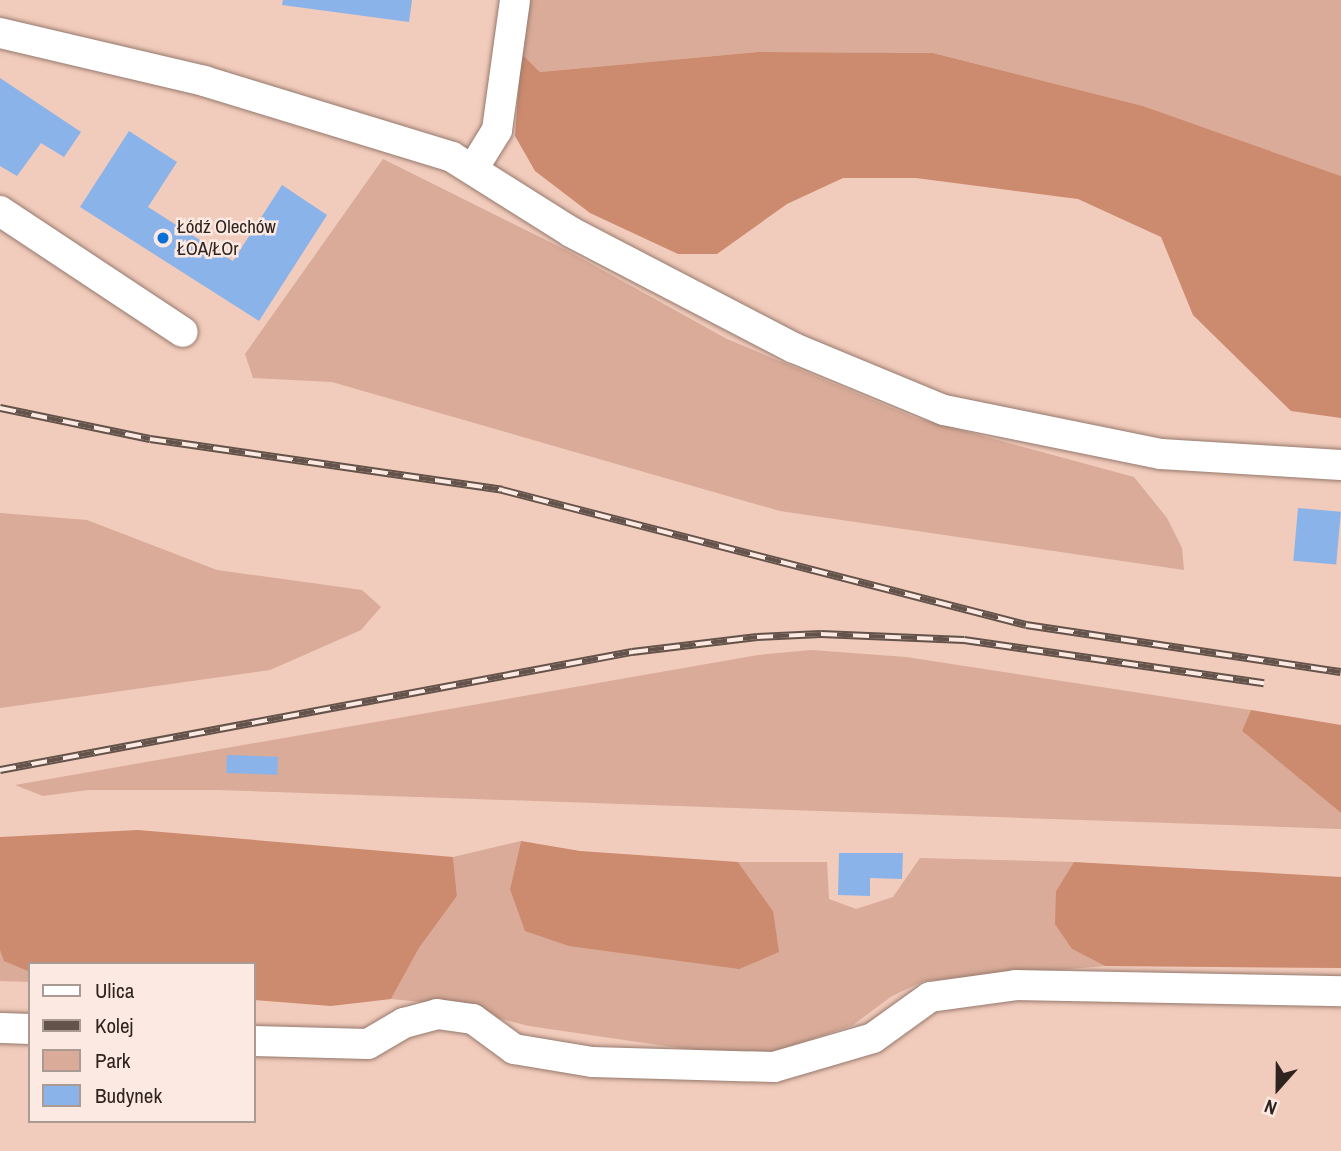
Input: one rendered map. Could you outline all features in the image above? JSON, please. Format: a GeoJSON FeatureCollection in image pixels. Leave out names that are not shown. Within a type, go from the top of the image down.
{"type":"FeatureCollection","features":[{"type":"Feature","properties":{"kind":"lane"},"geometry":{"type":"LineString","coordinates":[[473,169],[497,130],[515,0]]}},
{"type":"Feature","properties":{"kind":"lane"},"geometry":{"type":"LineString","coordinates":[[0,33],[204,82],[452,158],[571,232],[794,348],[944,410],[1161,454],[1341,466]]}},
{"type":"Feature","properties":{"kind":"lane"},"geometry":{"type":"LineString","coordinates":[[0,211],[183,332]]}},
{"type":"Feature","properties":{"kind":"lane"},"geometry":{"type":"LineString","coordinates":[[256,1041],[369,1044],[404,1023],[438,1014],[473,1019],[514,1049],[592,1062],[774,1067],[873,1038],[930,997],[1016,985],[1341,991]]}},
{"type":"Feature","properties":{"kind":"lane"},"geometry":{"type":"LineString","coordinates":[[0,1028],[28,1029]]}},
{"type":"Feature","properties":{"kind":"shaded area"},"geometry":{"type":"Polygon","coordinates":[[[0,0],[1341,0],[1341,1151],[0,1151],[0,0]]]}},
{"type":"Feature","properties":{"kind":"shaded area"},"geometry":{"type":"Polygon","coordinates":[[[758,52],[933,53],[1143,106],[1341,176],[1341,418],[1291,411],[1193,315],[1161,237],[1078,199],[916,178],[843,178],[787,204],[717,254],[678,254],[590,213],[535,171],[515,136],[521,53],[540,72],[758,52]]]}},
{"type":"Feature","properties":{"kind":"shaded area"},"geometry":{"type":"Polygon","coordinates":[[[1251,710],[1341,725],[1341,813],[1242,731],[1251,710]]]}},
{"type":"Feature","properties":{"kind":"shaded area"},"geometry":{"type":"Polygon","coordinates":[[[138,830],[453,857],[457,896],[419,948],[391,999],[331,1006],[256,1000],[256,962],[28,962],[28,971],[4,961],[0,950],[0,837],[138,830]]]}},
{"type":"Feature","properties":{"kind":"shaded area"},"geometry":{"type":"Polygon","coordinates":[[[521,841],[580,851],[738,862],[773,911],[779,952],[739,969],[569,946],[525,931],[510,889],[521,841]]]}},
{"type":"Feature","properties":{"kind":"shaded area"},"geometry":{"type":"Polygon","coordinates":[[[1074,862],[1341,877],[1341,968],[1105,966],[1072,949],[1055,924],[1056,891],[1074,862]]]}},
{"type":"Feature","properties":{"kind":"green space"},"geometry":{"type":"Polygon","coordinates":[[[530,0],[1341,0],[1341,176],[1143,106],[933,53],[758,52],[540,72],[521,53],[530,0]]]}},
{"type":"Feature","properties":{"kind":"green space"},"geometry":{"type":"Polygon","coordinates":[[[383,159],[570,252],[727,339],[916,418],[1134,477],[1167,518],[1182,548],[1184,570],[780,511],[332,382],[253,378],[245,354],[383,159]]]}},
{"type":"Feature","properties":{"kind":"green space"},"geometry":{"type":"Polygon","coordinates":[[[0,513],[87,520],[217,570],[362,590],[381,607],[361,630],[270,670],[0,708],[0,513]]]}},
{"type":"Feature","properties":{"kind":"green space"},"geometry":{"type":"Polygon","coordinates":[[[811,650],[906,657],[1251,710],[1242,731],[1341,813],[1341,829],[218,790],[88,790],[43,796],[15,785],[758,655],[811,650]]]}},
{"type":"Feature","properties":{"kind":"green space"},"geometry":{"type":"Polygon","coordinates":[[[521,841],[510,889],[773,911],[738,862],[827,862],[829,899],[856,909],[893,897],[920,858],[1074,862],[1056,891],[1072,949],[1105,966],[924,981],[892,996],[853,1025],[754,1059],[529,1026],[442,1004],[391,999],[419,948],[457,896],[453,857],[521,841]]]}},
{"type":"Feature","properties":{"kind":"green space"},"geometry":{"type":"Polygon","coordinates":[[[0,950],[5,961],[28,971],[28,982],[0,981],[0,950]]]}},
{"type":"Feature","properties":{"kind":"building"},"geometry":{"type":"Polygon","coordinates":[[[283,0],[412,0],[409,22],[282,5],[283,0]]]}},
{"type":"Feature","properties":{"kind":"building"},"geometry":{"type":"Polygon","coordinates":[[[0,78],[81,132],[64,157],[41,143],[17,176],[0,166],[0,78]]]}},
{"type":"Feature","properties":{"kind":"building","name":"Łódź Olechów ŁOA/ŁOr"},"geometry":{"type":"Polygon","coordinates":[[[129,131],[177,162],[148,207],[233,261],[282,185],[327,215],[259,321],[80,207],[129,131]]]}},
{"type":"Feature","properties":{"kind":"building"},"geometry":{"type":"Polygon","coordinates":[[[1298,508],[1341,512],[1336,565],[1293,561],[1298,508]]]}},
{"type":"Feature","properties":{"kind":"building"},"geometry":{"type":"Polygon","coordinates":[[[227,755],[278,757],[277,775],[226,773],[227,755]]]}},
{"type":"Feature","properties":{"kind":"building"},"geometry":{"type":"Polygon","coordinates":[[[839,853],[903,853],[902,879],[870,878],[870,896],[838,895],[839,853]]]}},
{"type":"Feature","properties":{"kind":"railway"},"geometry":{"type":"LineString","coordinates":[[0,408],[150,439],[502,490],[1026,625],[1341,672]]}},
{"type":"Feature","properties":{"kind":"railway"},"geometry":{"type":"LineString","coordinates":[[0,770],[632,652],[757,637],[821,634],[964,640],[1264,683]]}},
{"type":"Feature","properties":{"kind":"place","name":"Łódź Olechów ŁOA/ŁOr"},"geometry":{"type":"Point","coordinates":[163,238]}}]}
